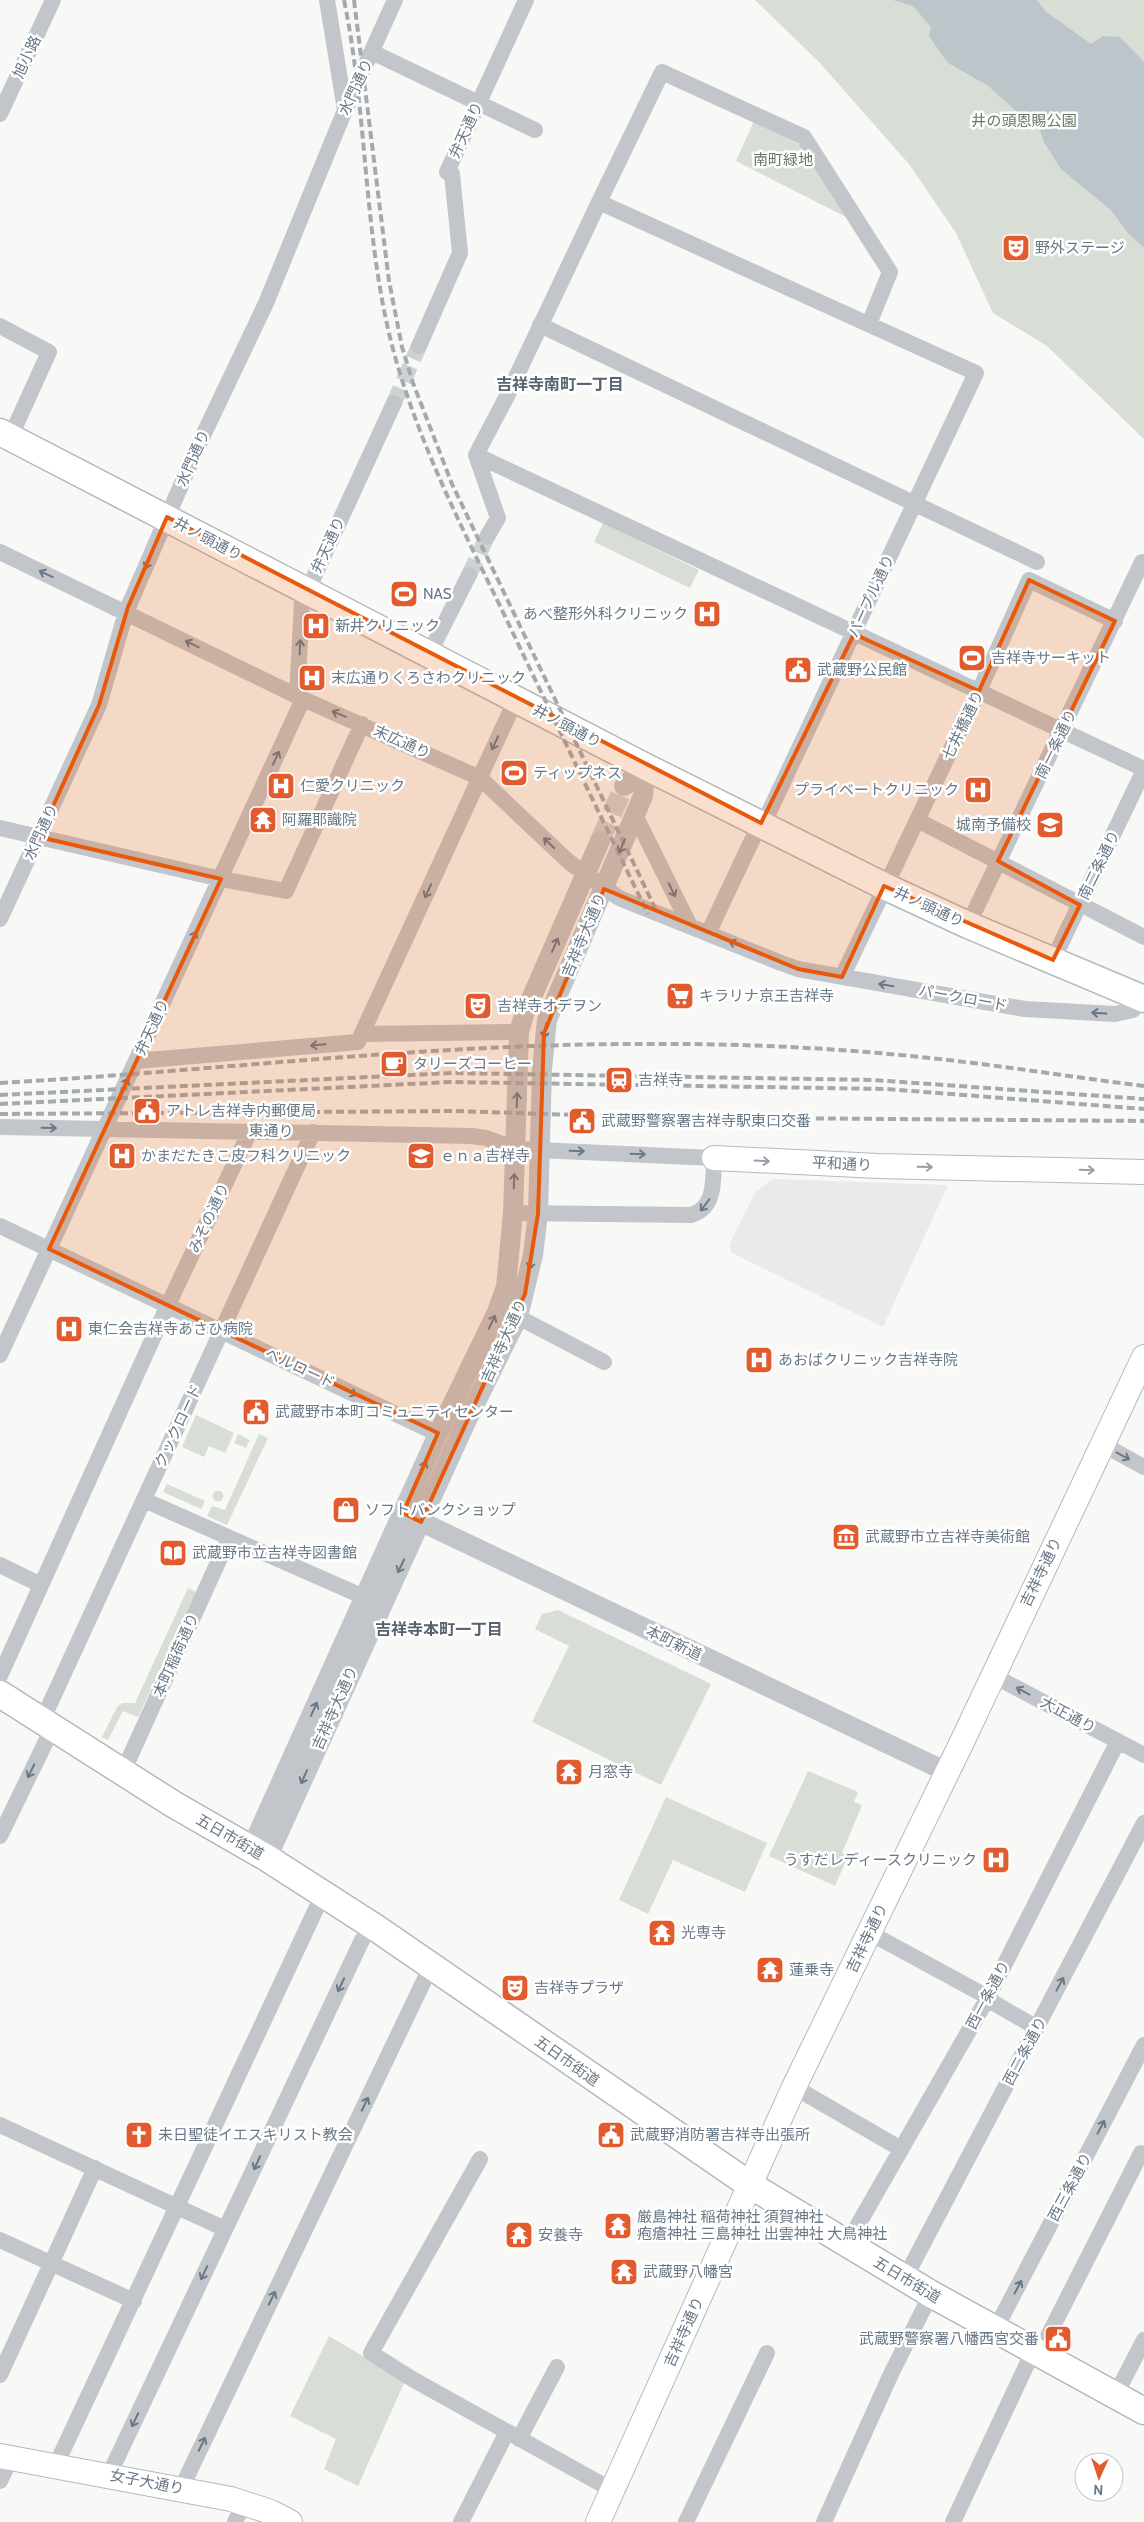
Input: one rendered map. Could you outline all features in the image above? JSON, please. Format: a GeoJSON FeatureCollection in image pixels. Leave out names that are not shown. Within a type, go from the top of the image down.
{"type":"FeatureCollection","features":[{"type":"Feature","properties":{"kind":"main road","name":"井ノ頭通り"},"geometry":{"type":"LineString","coordinates":[[5,435],[168,517],[307,592],[646,767],[884,886],[968,925],[1142,998]]}},
{"type":"Feature","properties":{"kind":"main road","name":"平和通り"},"geometry":{"type":"LineString","coordinates":[[714,1158],[878,1166],[1144,1172]]}},
{"type":"Feature","properties":{"kind":"main road","name":"吉祥寺通り"},"geometry":{"type":"LineString","coordinates":[[601,2521],[612,2490],[794,2087],[870,1933],[1144,1357]]}},
{"type":"Feature","properties":{"kind":"main road","name":"五日市街道"},"geometry":{"type":"LineString","coordinates":[[2,1696],[323,1894],[750,2185],[931,2294],[1144,2411]]}},
{"type":"Feature","properties":{"kind":"main road","name":"女子大通り"},"geometry":{"type":"LineString","coordinates":[[5,2457],[110,2474],[182,2489],[240,2512],[271,2512],[290,2522]]}},
{"type":"Feature","properties":{"kind":"street","name":"旭小路"},"geometry":{"type":"LineString","coordinates":[[0,114],[53,0]]}},
{"type":"Feature","properties":{"kind":"street"},"geometry":{"type":"LineString","coordinates":[[327,0],[345,110]]}},
{"type":"Feature","properties":{"kind":"street","name":"水門通り"},"geometry":{"type":"LineString","coordinates":[[0,919],[99,705],[126,612],[266,303],[345,110],[396,0]]}},
{"type":"Feature","properties":{"kind":"street","name":"弁天通り"},"geometry":{"type":"LineString","coordinates":[[420,346],[460,253],[452,174],[447,172],[526,0]]}},
{"type":"Feature","properties":{"kind":"street"},"geometry":{"type":"LineString","coordinates":[[372,52],[535,130]]}},
{"type":"Feature","properties":{"kind":"street"},"geometry":{"type":"LineString","coordinates":[[487,537],[498,518],[476,455],[662,72],[804,137],[890,272],[869,324],[599,202]]}},
{"type":"Feature","properties":{"kind":"street","name":"パープル通り"},"geometry":{"type":"LineString","coordinates":[[712,925],[732,879],[761,823],[769,812],[976,373],[869,324]]}},
{"type":"Feature","properties":{"kind":"street"},"geometry":{"type":"LineString","coordinates":[[540,325],[1037,562]]}},
{"type":"Feature","properties":{"kind":"street"},"geometry":{"type":"LineString","coordinates":[[0,326],[49,352],[5,435]]}},
{"type":"Feature","properties":{"kind":"street","name":"弁天通り"},"geometry":{"type":"LineString","coordinates":[[0,1355],[221,879],[300,697],[302,604],[394,403]]}},
{"type":"Feature","properties":{"kind":"street"},"geometry":{"type":"LineString","coordinates":[[476,455],[1144,770]]}},
{"type":"Feature","properties":{"kind":"street","name":"末広通り"},"geometry":{"type":"LineString","coordinates":[[0,552],[300,697],[480,778],[585,876],[604,889],[619,898],[781,963]]}},
{"type":"Feature","properties":{"kind":"street","name":"南一条通り"},"geometry":{"type":"LineString","coordinates":[[968,925],[1142,562]]}},
{"type":"Feature","properties":{"kind":"street"},"geometry":{"type":"LineString","coordinates":[[429,654],[469,575]]}},
{"type":"Feature","properties":{"kind":"street","name":"七井橋通り"},"geometry":{"type":"LineString","coordinates":[[842,977],[884,886],[979,692],[1029,580],[1115,621]]}},
{"type":"Feature","properties":{"kind":"street"},"geometry":{"type":"LineString","coordinates":[[136,1061],[358,1042],[516,699]]}},
{"type":"Feature","properties":{"kind":"street"},"geometry":{"type":"LineString","coordinates":[[0,828],[221,879],[286,891],[362,724]]}},
{"type":"Feature","properties":{"kind":"street"},"geometry":{"type":"LineString","coordinates":[[624,786],[646,767]]}},
{"type":"Feature","properties":{"kind":"street","name":"吉祥寺大通り"},"geometry":{"type":"LineString","coordinates":[[259,1854],[422,1522],[465,1424],[518,1317],[533,1255],[538,1214],[542,1069],[547,1020],[643,796],[646,767]]}},
{"type":"Feature","properties":{"kind":"street","name":"南二条通り"},"geometry":{"type":"LineString","coordinates":[[1053,960],[1144,770]]}},
{"type":"Feature","properties":{"kind":"street"},"geometry":{"type":"LineString","coordinates":[[635,815],[690,926]]}},
{"type":"Feature","properties":{"kind":"street"},"geometry":{"type":"LineString","coordinates":[[917,820],[1144,937]]}},
{"type":"Feature","properties":{"kind":"street","name":"吉祥寺大通り"},"geometry":{"type":"LineString","coordinates":[[259,1854],[364,1597],[438,1434],[497,1312],[506,1287],[513,1213],[519,1032],[524,1015],[600,841]]}},
{"type":"Feature","properties":{"kind":"street","name":"パークロード"},"geometry":{"type":"LineString","coordinates":[[781,963],[798,969],[1025,1008],[1115,1014],[1133,1010],[1142,998]]}},
{"type":"Feature","properties":{"kind":"street"},"geometry":{"type":"LineString","coordinates":[[362,1034],[519,1032]]}},
{"type":"Feature","properties":{"kind":"street","name":"東通り"},"geometry":{"type":"LineString","coordinates":[[0,1127],[472,1136],[486,1138],[516,1149],[540,1150]]}},
{"type":"Feature","properties":{"kind":"street","name":"みその通り"},"geometry":{"type":"LineString","coordinates":[[2,1696],[41,1585],[168,1305],[250,1131]]}},
{"type":"Feature","properties":{"kind":"street","name":"クックロード"},"geometry":{"type":"LineString","coordinates":[[0,1836],[144,1500],[313,1132]]}},
{"type":"Feature","properties":{"kind":"street","name":"平和通り"},"geometry":{"type":"LineString","coordinates":[[540,1150],[714,1158]]}},
{"type":"Feature","properties":{"kind":"street"},"geometry":{"type":"LineString","coordinates":[[513,1213],[695,1214],[703,1209],[710,1199],[714,1158]]}},
{"type":"Feature","properties":{"kind":"street","name":"ベルロード"},"geometry":{"type":"LineString","coordinates":[[0,1226],[438,1434]]}},
{"type":"Feature","properties":{"kind":"street"},"geometry":{"type":"LineString","coordinates":[[518,1317],[604,1362]]}},
{"type":"Feature","properties":{"kind":"street"},"geometry":{"type":"LineString","coordinates":[[1102,1444],[1144,1467]]}},
{"type":"Feature","properties":{"kind":"street"},"geometry":{"type":"LineString","coordinates":[[144,1500],[364,1597]]}},
{"type":"Feature","properties":{"kind":"street","name":"本町新道"},"geometry":{"type":"LineString","coordinates":[[403,1513],[947,1772]]}},
{"type":"Feature","properties":{"kind":"street","name":"本町稲荷通り"},"geometry":{"type":"LineString","coordinates":[[123,1772],[229,1538]]}},
{"type":"Feature","properties":{"kind":"street"},"geometry":{"type":"LineString","coordinates":[[0,1565],[41,1585]]}},
{"type":"Feature","properties":{"kind":"street","name":"大正通り"},"geometry":{"type":"LineString","coordinates":[[992,1675],[1144,1755]]}},
{"type":"Feature","properties":{"kind":"street","name":"西一条通り"},"geometry":{"type":"LineString","coordinates":[[847,2244],[900,2148],[987,1999],[1118,1741]]}},
{"type":"Feature","properties":{"kind":"street","name":"西二条通り"},"geometry":{"type":"LineString","coordinates":[[905,2278],[1144,1823]]}},
{"type":"Feature","properties":{"kind":"street"},"geometry":{"type":"LineString","coordinates":[[56,2465],[323,1894]]}},
{"type":"Feature","properties":{"kind":"street"},"geometry":{"type":"LineString","coordinates":[[870,1933],[984,1994],[987,1999],[1037,2028]]}},
{"type":"Feature","properties":{"kind":"street"},"geometry":{"type":"LineString","coordinates":[[110,2474],[362,1940]]}},
{"type":"Feature","properties":{"kind":"street"},"geometry":{"type":"LineString","coordinates":[[182,2489],[431,1966]]}},
{"type":"Feature","properties":{"kind":"street","name":"西三条通り"},"geometry":{"type":"LineString","coordinates":[[995,2330],[1144,2045]]}},
{"type":"Feature","properties":{"kind":"street"},"geometry":{"type":"LineString","coordinates":[[794,2087],[900,2148]]}},
{"type":"Feature","properties":{"kind":"street"},"geometry":{"type":"LineString","coordinates":[[0,2125],[225,2229]]}},
{"type":"Feature","properties":{"kind":"street"},"geometry":{"type":"LineString","coordinates":[[953,2522],[1028,2362],[1046,2340],[1141,2153],[1144,2154]]}},
{"type":"Feature","properties":{"kind":"street"},"geometry":{"type":"LineString","coordinates":[[480,2159],[371,2353],[414,2380],[612,2490]]}},
{"type":"Feature","properties":{"kind":"street"},"geometry":{"type":"LineString","coordinates":[[0,2375],[95,2168]]}},
{"type":"Feature","properties":{"kind":"street"},"geometry":{"type":"LineString","coordinates":[[0,2240],[134,2301]]}},
{"type":"Feature","properties":{"kind":"street"},"geometry":{"type":"LineString","coordinates":[[824,2522],[891,2374],[931,2294]]}},
{"type":"Feature","properties":{"kind":"street"},"geometry":{"type":"LineString","coordinates":[[1116,2394],[1144,2340]]}},
{"type":"Feature","properties":{"kind":"street"},"geometry":{"type":"LineString","coordinates":[[686,2522],[767,2353]]}},
{"type":"Feature","properties":{"kind":"street"},"geometry":{"type":"LineString","coordinates":[[461,2522],[557,2368]]}},
{"type":"Feature","properties":{"kind":"street"},"geometry":{"type":"LineString","coordinates":[[0,2481],[5,2457]]}},
{"type":"Feature","properties":{"kind":"highlighted area"},"geometry":{"type":"Polygon","coordinates":[[[167,517],[761,823],[854,634],[979,691],[1029,580],[1115,621],[998,861],[1080,905],[1053,960],[884,886],[842,977],[798,969],[604,889],[544,1033],[538,1214],[525,1294],[421,1522],[403,1513],[438,1433],[49,1249],[221,879],[39,837],[99,705],[128,607],[167,517]]]}},
{"type":"Feature","properties":{"kind":"shaded area"},"geometry":{"type":"Polygon","coordinates":[[[893,0],[1037,0],[1045,11],[1091,44],[1103,36],[1120,37],[1144,62],[1144,248],[1128,233],[1111,210],[1061,169],[1044,142],[1036,119],[1016,111],[987,85],[948,63],[929,36],[931,27],[913,6],[893,0]]]}},
{"type":"Feature","properties":{"kind":"shaded area"},"geometry":{"type":"Polygon","coordinates":[[[773,1179],[948,1185],[883,1327],[732,1253],[729,1245],[756,1191],[773,1179]]]}},
{"type":"Feature","properties":{"kind":"green space","name":"井の頭恩賜公園"},"geometry":{"type":"Polygon","coordinates":[[[755,0],[1144,0],[1144,439],[1047,346],[993,313],[956,233],[909,164],[819,62],[755,0]]]}},
{"type":"Feature","properties":{"kind":"green space","name":"南町緑地"},"geometry":{"type":"Polygon","coordinates":[[[754,121],[801,145],[850,219],[736,161],[754,121]]]}},
{"type":"Feature","properties":{"kind":"green space"},"geometry":{"type":"Polygon","coordinates":[[[603,523],[699,570],[690,588],[594,542],[603,523]]]}},
{"type":"Feature","properties":{"kind":"green space"},"geometry":{"type":"Polygon","coordinates":[[[196,1415],[234,1433],[225,1453],[209,1446],[204,1457],[182,1447],[196,1415]]]}},
{"type":"Feature","properties":{"kind":"green space"},"geometry":{"type":"Polygon","coordinates":[[[238,1434],[250,1440],[246,1448],[234,1443],[238,1434]]]}},
{"type":"Feature","properties":{"kind":"green space"},"geometry":{"type":"Polygon","coordinates":[[[259,1434],[268,1438],[227,1525],[207,1516],[212,1506],[225,1510],[259,1434]]]}},
{"type":"Feature","properties":{"kind":"green space"},"geometry":{"type":"Polygon","coordinates":[[[167,1484],[205,1501],[201,1509],[163,1492],[167,1484]]]}},
{"type":"Feature","properties":{"kind":"green space"},"geometry":{"type":"Polygon","coordinates":[[[218,1490],[224,1496],[218,1502],[212,1496],[218,1490]]]}},
{"type":"Feature","properties":{"kind":"green space"},"geometry":{"type":"Polygon","coordinates":[[[188,1588],[196,1592],[138,1717],[123,1711],[108,1740],[102,1737],[117,1707],[122,1703],[135,1703],[188,1588]]]}},
{"type":"Feature","properties":{"kind":"green space"},"geometry":{"type":"Polygon","coordinates":[[[558,1610],[711,1684],[661,1785],[532,1722],[569,1646],[535,1629],[542,1614],[558,1610]]]}},
{"type":"Feature","properties":{"kind":"green space"},"geometry":{"type":"Polygon","coordinates":[[[808,1771],[858,1792],[854,1802],[862,1805],[842,1853],[848,1856],[835,1886],[769,1856],[808,1771]]]}},
{"type":"Feature","properties":{"kind":"green space"},"geometry":{"type":"Polygon","coordinates":[[[666,1797],[767,1843],[745,1892],[673,1860],[648,1914],[619,1900],[666,1797]]]}},
{"type":"Feature","properties":{"kind":"green space"},"geometry":{"type":"Polygon","coordinates":[[[329,2336],[405,2381],[358,2486],[324,2469],[336,2439],[290,2416],[329,2336]]]}},
{"type":"Feature","properties":{"kind":"tunnel"},"geometry":{"type":"LineString","coordinates":[[394,403],[419,346]]}},
{"type":"Feature","properties":{"kind":"tunnel"},"geometry":{"type":"LineString","coordinates":[[469,575],[487,537]]}},
{"type":"Feature","properties":{"kind":"tunnel"},"geometry":{"type":"LineString","coordinates":[[600,841],[624,786]]}},
{"type":"Feature","properties":{"kind":"railway"},"geometry":{"type":"LineString","coordinates":[[344,0],[358,88],[376,266],[394,353],[404,386],[428,452],[456,516],[648,914]]}},
{"type":"Feature","properties":{"kind":"railway"},"geometry":{"type":"LineString","coordinates":[[354,0],[389,281],[402,347],[413,383],[452,484],[655,908]]}},
{"type":"Feature","properties":{"kind":"railway"},"geometry":{"type":"LineString","coordinates":[[0,1083],[479,1048],[681,1044],[806,1048],[890,1054],[1144,1086]]}},
{"type":"Feature","properties":{"kind":"railway"},"geometry":{"type":"LineString","coordinates":[[0,1095],[452,1073],[873,1080],[1144,1099]]}},
{"type":"Feature","properties":{"kind":"railway"},"geometry":{"type":"LineString","coordinates":[[0,1104],[451,1082],[886,1089],[1144,1109]]}},
{"type":"Feature","properties":{"kind":"railway"},"geometry":{"type":"LineString","coordinates":[[0,1114],[455,1111],[637,1117],[1144,1121]]}},
{"type":"Feature","properties":{"kind":"place","name":"野外ステージ"},"geometry":{"type":"Point","coordinates":[1016,248]}},
{"type":"Feature","properties":{"kind":"place","name":"NAS"},"geometry":{"type":"Point","coordinates":[404,594]}},
{"type":"Feature","properties":{"kind":"place","name":"あべ整形外科クリニック"},"geometry":{"type":"Point","coordinates":[707,614]}},
{"type":"Feature","properties":{"kind":"place","name":"新井クリニック"},"geometry":{"type":"Point","coordinates":[316,626]}},
{"type":"Feature","properties":{"kind":"place","name":"吉祥寺サーキット"},"geometry":{"type":"Point","coordinates":[972,658]}},
{"type":"Feature","properties":{"kind":"place","name":"武蔵野公民館"},"geometry":{"type":"Point","coordinates":[798,670]}},
{"type":"Feature","properties":{"kind":"place","name":"末広通りくろさわクリニック"},"geometry":{"type":"Point","coordinates":[312,678]}},
{"type":"Feature","properties":{"kind":"place","name":"ティップネス"},"geometry":{"type":"Point","coordinates":[514,773]}},
{"type":"Feature","properties":{"kind":"place","name":"仁愛クリニック"},"geometry":{"type":"Point","coordinates":[281,786]}},
{"type":"Feature","properties":{"kind":"place","name":"プライベートクリニック"},"geometry":{"type":"Point","coordinates":[978,790]}},
{"type":"Feature","properties":{"kind":"place","name":"阿羅耶識院"},"geometry":{"type":"Point","coordinates":[263,820]}},
{"type":"Feature","properties":{"kind":"place","name":"城南予備校"},"geometry":{"type":"Point","coordinates":[1050,825]}},
{"type":"Feature","properties":{"kind":"place","name":"キラリナ京王吉祥寺"},"geometry":{"type":"Point","coordinates":[680,996]}},
{"type":"Feature","properties":{"kind":"place","name":"吉祥寺オデヲン"},"geometry":{"type":"Point","coordinates":[478,1006]}},
{"type":"Feature","properties":{"kind":"place","name":"タリーズコーヒー"},"geometry":{"type":"Point","coordinates":[394,1064]}},
{"type":"Feature","properties":{"kind":"place","name":"吉祥寺"},"geometry":{"type":"Point","coordinates":[619,1080]}},
{"type":"Feature","properties":{"kind":"place","name":"アトレ吉祥寺内郵便局"},"geometry":{"type":"Point","coordinates":[147,1111]}},
{"type":"Feature","properties":{"kind":"place","name":"武蔵野警察署吉祥寺駅東口交番"},"geometry":{"type":"Point","coordinates":[582,1121]}},
{"type":"Feature","properties":{"kind":"place","name":"かまだたきこ皮フ科クリニック"},"geometry":{"type":"Point","coordinates":[122,1156]}},
{"type":"Feature","properties":{"kind":"place","name":"ｅｎａ吉祥寺"},"geometry":{"type":"Point","coordinates":[421,1156]}},
{"type":"Feature","properties":{"kind":"place","name":"東仁会吉祥寺あさひ病院"},"geometry":{"type":"Point","coordinates":[69,1329]}},
{"type":"Feature","properties":{"kind":"place","name":"あおばクリニック吉祥寺院"},"geometry":{"type":"Point","coordinates":[759,1360]}},
{"type":"Feature","properties":{"kind":"place","name":"武蔵野市本町コミュニティセンター"},"geometry":{"type":"Point","coordinates":[256,1412]}},
{"type":"Feature","properties":{"kind":"place","name":"ソフトバンクショップ"},"geometry":{"type":"Point","coordinates":[346,1510]}},
{"type":"Feature","properties":{"kind":"place","name":"武蔵野市立吉祥寺美術館"},"geometry":{"type":"Point","coordinates":[846,1537]}},
{"type":"Feature","properties":{"kind":"place","name":"武蔵野市立吉祥寺図書館"},"geometry":{"type":"Point","coordinates":[173,1553]}},
{"type":"Feature","properties":{"kind":"place","name":"月窓寺"},"geometry":{"type":"Point","coordinates":[569,1772]}},
{"type":"Feature","properties":{"kind":"place","name":"うすだレディースクリニック"},"geometry":{"type":"Point","coordinates":[996,1860]}},
{"type":"Feature","properties":{"kind":"place","name":"光専寺"},"geometry":{"type":"Point","coordinates":[662,1933]}},
{"type":"Feature","properties":{"kind":"place","name":"蓮乗寺"},"geometry":{"type":"Point","coordinates":[770,1970]}},
{"type":"Feature","properties":{"kind":"place","name":"吉祥寺プラザ"},"geometry":{"type":"Point","coordinates":[515,1988]}},
{"type":"Feature","properties":{"kind":"place","name":"未日聖徒イエスキリスト教会"},"geometry":{"type":"Point","coordinates":[139,2135]}},
{"type":"Feature","properties":{"kind":"place","name":"武蔵野消防署吉祥寺出張所"},"geometry":{"type":"Point","coordinates":[611,2135]}},
{"type":"Feature","properties":{"kind":"place","name":"厳島神社 稲荷神社 須賀神社 疱瘡神社 三島神社 出雲神社 大鳥神社"},"geometry":{"type":"Point","coordinates":[618,2226]}},
{"type":"Feature","properties":{"kind":"place","name":"安養寺"},"geometry":{"type":"Point","coordinates":[519,2235]}},
{"type":"Feature","properties":{"kind":"place","name":"武蔵野八幡宮"},"geometry":{"type":"Point","coordinates":[624,2272]}},
{"type":"Feature","properties":{"kind":"place","name":"武蔵野警察署八幡西宮交番"},"geometry":{"type":"Point","coordinates":[1058,2339]}},
{"type":"Feature","properties":{"kind":"district","name":"吉祥寺南町一丁目"},"geometry":{"type":"Point","coordinates":[560,384]}},
{"type":"Feature","properties":{"kind":"district","name":"吉祥寺本町一丁目"},"geometry":{"type":"Point","coordinates":[439,1629]}}]}
